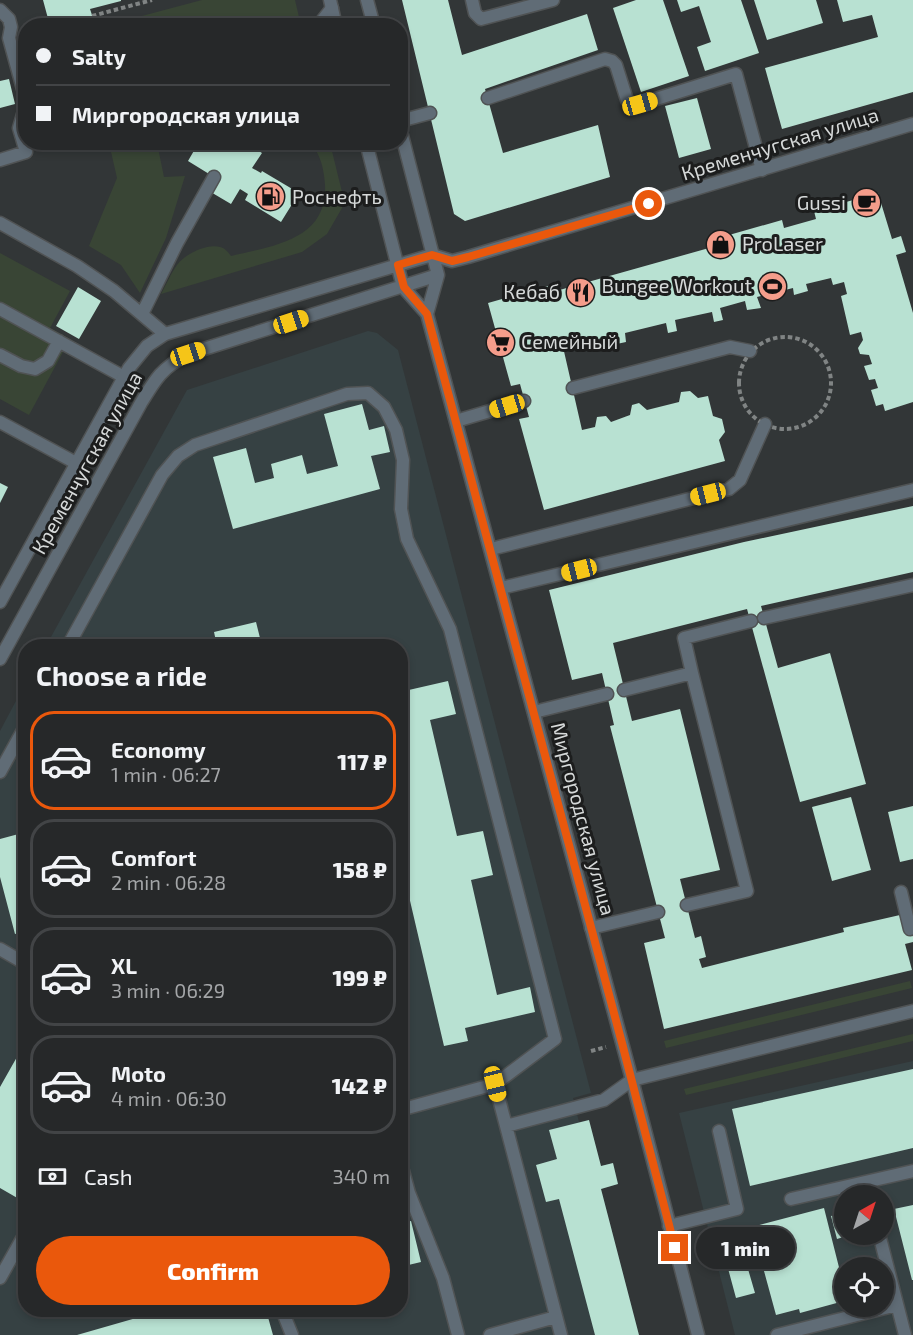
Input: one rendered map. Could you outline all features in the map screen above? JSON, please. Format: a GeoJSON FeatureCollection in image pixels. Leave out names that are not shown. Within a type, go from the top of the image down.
{"type":"FeatureCollection","features":[{"type":"Feature","properties":{"kind":"street"},"geometry":{"type":"LineString","coordinates":[[367,0],[372,18]]}},
{"type":"Feature","properties":{"kind":"street"},"geometry":{"type":"LineString","coordinates":[[472,0],[476,13],[481,19],[553,0]]}},
{"type":"Feature","properties":{"kind":"street"},"geometry":{"type":"LineString","coordinates":[[323,18],[331,4]]}},
{"type":"Feature","properties":{"kind":"street"},"geometry":{"type":"LineString","coordinates":[[0,10],[11,27],[9,38],[18,72]]}},
{"type":"Feature","properties":{"kind":"street"},"geometry":{"type":"LineString","coordinates":[[488,98],[605,59],[616,65],[627,100],[632,105],[735,74],[762,170]]}},
{"type":"Feature","properties":{"kind":"street"},"geometry":{"type":"LineString","coordinates":[[408,119],[430,113]]}},
{"type":"Feature","properties":{"kind":"street","name":"Кременчугская улица"},"geometry":{"type":"LineString","coordinates":[[0,659],[141,403],[157,377],[170,364],[188,354],[438,275],[452,261],[913,124]]}},
{"type":"Feature","properties":{"kind":"street"},"geometry":{"type":"LineString","coordinates":[[0,160],[26,152],[25,150]]}},
{"type":"Feature","properties":{"kind":"street","name":"Миргородская улица"},"geometry":{"type":"LineString","coordinates":[[368,150],[404,287],[427,314],[698,1335]]}},
{"type":"Feature","properties":{"kind":"street"},"geometry":{"type":"LineString","coordinates":[[406,150],[438,275],[427,314]]}},
{"type":"Feature","properties":{"kind":"street"},"geometry":{"type":"LineString","coordinates":[[142,314],[177,243],[214,177]]}},
{"type":"Feature","properties":{"kind":"street"},"geometry":{"type":"LineString","coordinates":[[0,223],[77,266],[114,291],[165,334]]}},
{"type":"Feature","properties":{"kind":"street"},"geometry":{"type":"LineString","coordinates":[[432,255],[452,261]]}},
{"type":"Feature","properties":{"kind":"street","name":"Кременчугская улица"},"geometry":{"type":"LineString","coordinates":[[0,602],[124,377],[147,346],[165,334],[432,255]]}},
{"type":"Feature","properties":{"kind":"street"},"geometry":{"type":"LineString","coordinates":[[0,309],[124,377]]}},
{"type":"Feature","properties":{"kind":"street"},"geometry":{"type":"LineString","coordinates":[[0,355],[21,366],[35,369],[48,361],[59,341]]}},
{"type":"Feature","properties":{"kind":"street"},"geometry":{"type":"LineString","coordinates":[[573,388],[730,347],[750,351]]}},
{"type":"Feature","properties":{"kind":"street"},"geometry":{"type":"LineString","coordinates":[[72,639],[162,475],[178,456],[195,446],[347,394],[368,393],[384,407],[396,430],[403,460],[400,509],[407,539],[450,629],[555,1039],[495,1084],[408,1108]]}},
{"type":"Feature","properties":{"kind":"street"},"geometry":{"type":"LineString","coordinates":[[456,421],[524,401]]}},
{"type":"Feature","properties":{"kind":"street"},"geometry":{"type":"LineString","coordinates":[[0,422],[76,463]]}},
{"type":"Feature","properties":{"kind":"street"},"geometry":{"type":"LineString","coordinates":[[491,549],[729,489],[740,480],[765,424]]}},
{"type":"Feature","properties":{"kind":"street"},"geometry":{"type":"LineString","coordinates":[[501,588],[913,490]]}},
{"type":"Feature","properties":{"kind":"street"},"geometry":{"type":"LineString","coordinates":[[764,618],[913,585]]}},
{"type":"Feature","properties":{"kind":"street"},"geometry":{"type":"LineString","coordinates":[[687,905],[747,891],[684,638],[751,621]]}},
{"type":"Feature","properties":{"kind":"street"},"geometry":{"type":"LineString","coordinates":[[624,690],[692,673]]}},
{"type":"Feature","properties":{"kind":"street"},"geometry":{"type":"LineString","coordinates":[[534,712],[607,694]]}},
{"type":"Feature","properties":{"kind":"street"},"geometry":{"type":"LineString","coordinates":[[0,772],[18,739]]}},
{"type":"Feature","properties":{"kind":"street"},"geometry":{"type":"LineString","coordinates":[[901,892],[910,929]]}},
{"type":"Feature","properties":{"kind":"street"},"geometry":{"type":"LineString","coordinates":[[591,928],[658,912]]}},
{"type":"Feature","properties":{"kind":"street"},"geometry":{"type":"LineString","coordinates":[[0,949],[18,959]]}},
{"type":"Feature","properties":{"kind":"street"},"geometry":{"type":"LineString","coordinates":[[506,1126],[604,1100],[632,1080],[913,1011]]}},
{"type":"Feature","properties":{"kind":"street"},"geometry":{"type":"LineString","coordinates":[[495,1084],[561,1335]]}},
{"type":"Feature","properties":{"kind":"street"},"geometry":{"type":"LineString","coordinates":[[669,1226],[737,1209],[719,1131]]}},
{"type":"Feature","properties":{"kind":"street"},"geometry":{"type":"LineString","coordinates":[[878,1185],[913,1171]]}},
{"type":"Feature","properties":{"kind":"street"},"geometry":{"type":"LineString","coordinates":[[408,1190],[443,1278],[458,1335]]}},
{"type":"Feature","properties":{"kind":"street"},"geometry":{"type":"LineString","coordinates":[[792,1199],[834,1193]]}},
{"type":"Feature","properties":{"kind":"street"},"geometry":{"type":"LineString","coordinates":[[882,1245],[905,1335]]}},
{"type":"Feature","properties":{"kind":"street"},"geometry":{"type":"LineString","coordinates":[[0,1278],[18,1246]]}},
{"type":"Feature","properties":{"kind":"street"},"geometry":{"type":"LineString","coordinates":[[777,1335],[897,1305]]}},
{"type":"Feature","properties":{"kind":"street"},"geometry":{"type":"LineString","coordinates":[[285,1317],[292,1335]]}},
{"type":"Feature","properties":{"kind":"street"},"geometry":{"type":"LineString","coordinates":[[490,1335],[556,1317]]}},
{"type":"Feature","properties":{"kind":"path"},"geometry":{"type":"LineString","coordinates":[[92,16],[152,0]]}},
{"type":"Feature","properties":{"kind":"path"},"geometry":{"type":"LineString","coordinates":[[786,336],[799,338],[811,344],[821,353],[827,364],[831,377],[831,390],[827,403],[819,414],[797,428],[784,429],[765,424],[749,412],[742,401],[739,375],[743,362],[750,351],[760,343],[786,336]]}},
{"type":"Feature","properties":{"kind":"shaded area"},"geometry":{"type":"Polygon","coordinates":[[[368,331],[377,333],[398,350],[591,1093],[573,1098],[579,1122],[589,1120],[601,1166],[613,1163],[618,1184],[601,1189],[639,1335],[0,1335],[0,731],[18,697],[18,1317],[408,1317],[408,639],[50,639],[187,390],[368,331]]]}},
{"type":"Feature","properties":{"kind":"shaded area"},"geometry":{"type":"Polygon","coordinates":[[[913,1061],[913,1335],[735,1335],[679,1113],[913,1061]]]}},
{"type":"Feature","properties":{"kind":"green space"},"geometry":{"type":"Polygon","coordinates":[[[202,0],[295,0],[299,17],[299,18],[134,18],[202,0]]]}},
{"type":"Feature","properties":{"kind":"green space"},"geometry":{"type":"Polygon","coordinates":[[[111,150],[158,150],[164,177],[185,176],[166,238],[140,293],[121,265],[89,246],[117,178],[111,150]]]}},
{"type":"Feature","properties":{"kind":"green space"},"geometry":{"type":"Polygon","coordinates":[[[315,150],[332,150],[342,192],[342,208],[327,234],[302,252],[161,294],[177,265],[197,250],[215,246],[225,249],[231,256],[280,244],[307,229],[317,218],[324,203],[324,174],[315,150]]]}},
{"type":"Feature","properties":{"kind":"green space"},"geometry":{"type":"Polygon","coordinates":[[[0,253],[70,291],[50,328],[70,339],[29,415],[0,399],[0,253]]]}},
{"type":"Feature","properties":{"kind":"green space"},"geometry":{"type":"Polygon","coordinates":[[[910,981],[912,988],[666,1048],[664,1041],[910,981]]]}},
{"type":"Feature","properties":{"kind":"green space"},"geometry":{"type":"Polygon","coordinates":[[[913,1034],[913,1041],[686,1095],[684,1089],[913,1034]]]}},
{"type":"Feature","properties":{"kind":"building"},"geometry":{"type":"Polygon","coordinates":[[[43,0],[121,0],[90,9],[93,18],[48,18],[43,0]]]}},
{"type":"Feature","properties":{"kind":"building"},"geometry":{"type":"Polygon","coordinates":[[[402,0],[448,0],[462,55],[587,14],[598,50],[485,89],[503,153],[598,125],[610,177],[465,221],[454,214],[402,0]]]}},
{"type":"Feature","properties":{"kind":"building"},"geometry":{"type":"Polygon","coordinates":[[[636,0],[663,0],[689,76],[641,92],[613,8],[636,0]]]}},
{"type":"Feature","properties":{"kind":"building"},"geometry":{"type":"Polygon","coordinates":[[[677,0],[741,0],[759,53],[705,71],[697,47],[711,42],[699,6],[681,12],[677,0]]]}},
{"type":"Feature","properties":{"kind":"building"},"geometry":{"type":"Polygon","coordinates":[[[754,0],[816,0],[823,23],[767,40],[754,0]]]}},
{"type":"Feature","properties":{"kind":"building"},"geometry":{"type":"Polygon","coordinates":[[[837,0],[913,0],[913,92],[782,129],[765,68],[878,37],[872,15],[843,22],[837,0]]]}},
{"type":"Feature","properties":{"kind":"building"},"geometry":{"type":"Polygon","coordinates":[[[9,79],[15,104],[0,108],[0,81],[9,79]]]}},
{"type":"Feature","properties":{"kind":"building"},"geometry":{"type":"Polygon","coordinates":[[[697,98],[711,149],[679,158],[665,106],[697,98]]]}},
{"type":"Feature","properties":{"kind":"building"},"geometry":{"type":"Polygon","coordinates":[[[194,150],[257,150],[262,153],[252,168],[261,173],[262,171],[299,193],[281,222],[245,200],[248,194],[240,189],[231,204],[209,191],[214,177],[188,161],[194,150]]]}},
{"type":"Feature","properties":{"kind":"building"},"geometry":{"type":"Polygon","coordinates":[[[878,193],[892,239],[901,236],[906,252],[896,255],[913,313],[913,402],[885,411],[883,404],[876,406],[871,390],[878,388],[875,379],[869,380],[864,366],[872,364],[869,355],[860,354],[858,348],[863,340],[861,332],[850,335],[841,296],[847,294],[844,282],[833,285],[831,278],[806,284],[808,291],[794,295],[793,288],[757,297],[761,308],[747,310],[745,301],[720,308],[723,320],[714,322],[712,312],[675,320],[677,331],[668,333],[666,323],[625,333],[626,342],[612,345],[611,336],[563,347],[582,430],[595,427],[597,417],[606,416],[611,422],[630,415],[632,405],[639,403],[647,410],[679,402],[681,392],[690,391],[698,398],[708,396],[713,416],[722,419],[725,432],[719,440],[725,461],[544,510],[519,419],[529,417],[520,384],[511,386],[488,303],[555,284],[556,291],[709,248],[708,241],[782,220],[784,228],[816,219],[814,211],[878,193]]]}},
{"type":"Feature","properties":{"kind":"building"},"geometry":{"type":"Polygon","coordinates":[[[78,287],[101,301],[79,339],[56,326],[78,287]]]}},
{"type":"Feature","properties":{"kind":"building"},"geometry":{"type":"Polygon","coordinates":[[[362,404],[369,430],[384,426],[390,452],[371,456],[380,489],[233,529],[213,457],[246,448],[255,483],[274,478],[271,464],[302,455],[307,474],[338,466],[324,414],[362,404]]]}},
{"type":"Feature","properties":{"kind":"building"},"geometry":{"type":"Polygon","coordinates":[[[0,483],[8,487],[0,503],[0,483]]]}},
{"type":"Feature","properties":{"kind":"building"},"geometry":{"type":"Polygon","coordinates":[[[913,506],[913,572],[761,606],[778,668],[830,653],[866,784],[800,802],[747,609],[613,643],[632,721],[680,709],[720,870],[680,879],[695,938],[701,936],[706,957],[699,959],[702,968],[844,932],[843,928],[900,915],[904,931],[913,928],[913,942],[905,944],[912,970],[664,1029],[644,943],[665,938],[610,726],[614,725],[602,673],[572,680],[549,590],[744,542],[913,506]]]}},
{"type":"Feature","properties":{"kind":"building"},"geometry":{"type":"Polygon","coordinates":[[[256,622],[260,639],[216,639],[214,632],[256,622]]]}},
{"type":"Feature","properties":{"kind":"building"},"geometry":{"type":"Polygon","coordinates":[[[448,681],[456,714],[430,720],[457,836],[483,831],[493,875],[471,880],[497,995],[530,987],[535,1012],[465,1028],[468,1041],[444,1046],[408,892],[408,690],[448,681]]]}},
{"type":"Feature","properties":{"kind":"building"},"geometry":{"type":"Polygon","coordinates":[[[851,797],[871,870],[832,881],[812,807],[851,797]]]}},
{"type":"Feature","properties":{"kind":"building"},"geometry":{"type":"Polygon","coordinates":[[[913,806],[913,859],[900,862],[888,812],[913,806]]]}},
{"type":"Feature","properties":{"kind":"building"},"geometry":{"type":"Polygon","coordinates":[[[18,834],[18,933],[15,934],[0,877],[0,839],[18,834]]]}},
{"type":"Feature","properties":{"kind":"building"},"geometry":{"type":"Polygon","coordinates":[[[18,1055],[18,1198],[0,1188],[0,1087],[18,1055]]]}},
{"type":"Feature","properties":{"kind":"building"},"geometry":{"type":"Polygon","coordinates":[[[913,1069],[913,1148],[750,1186],[732,1109],[913,1069]]]}},
{"type":"Feature","properties":{"kind":"building"},"geometry":{"type":"Polygon","coordinates":[[[589,1120],[601,1166],[613,1163],[618,1184],[601,1189],[639,1335],[595,1335],[559,1199],[546,1202],[536,1165],[557,1159],[549,1130],[589,1120]]]}},
{"type":"Feature","properties":{"kind":"building"},"geometry":{"type":"Polygon","coordinates":[[[913,1205],[913,1280],[912,1280],[894,1209],[913,1205]]]}},
{"type":"Feature","properties":{"kind":"building"},"geometry":{"type":"Polygon","coordinates":[[[824,1208],[836,1257],[834,1257],[834,1304],[800,1313],[799,1309],[776,1315],[752,1227],[824,1208]]]}},
{"type":"Feature","properties":{"kind":"building"},"geometry":{"type":"Polygon","coordinates":[[[411,1221],[421,1262],[408,1265],[408,1222],[411,1221]]]}},
{"type":"Feature","properties":{"kind":"building"},"geometry":{"type":"Polygon","coordinates":[[[741,1245],[755,1293],[736,1298],[723,1250],[741,1245]]]}},
{"type":"Feature","properties":{"kind":"building"},"geometry":{"type":"Polygon","coordinates":[[[140,1317],[268,1317],[273,1335],[77,1335],[140,1317]]]}},
{"type":"Feature","properties":{"kind":"place","name":"Роснефть"},"geometry":{"type":"Point","coordinates":[271,197]}},
{"type":"Feature","properties":{"kind":"place","name":"Gussi"},"geometry":{"type":"Point","coordinates":[867,203]}},
{"type":"Feature","properties":{"kind":"place","name":"ProLaser"},"geometry":{"type":"Point","coordinates":[721,244]}},
{"type":"Feature","properties":{"kind":"place","name":"Bungee Workout"},"geometry":{"type":"Point","coordinates":[773,286]}},
{"type":"Feature","properties":{"kind":"place","name":"Кебаб"},"geometry":{"type":"Point","coordinates":[581,292]}},
{"type":"Feature","properties":{"kind":"place","name":"Семейный"},"geometry":{"type":"Point","coordinates":[500,342]}},
{"type":"Feature","properties":{"kind":"route"},"geometry":{"type":"LineString","coordinates":[[649,204],[452,261],[432,255],[398,265],[404,287],[427,314],[675,1248]]}}]}
